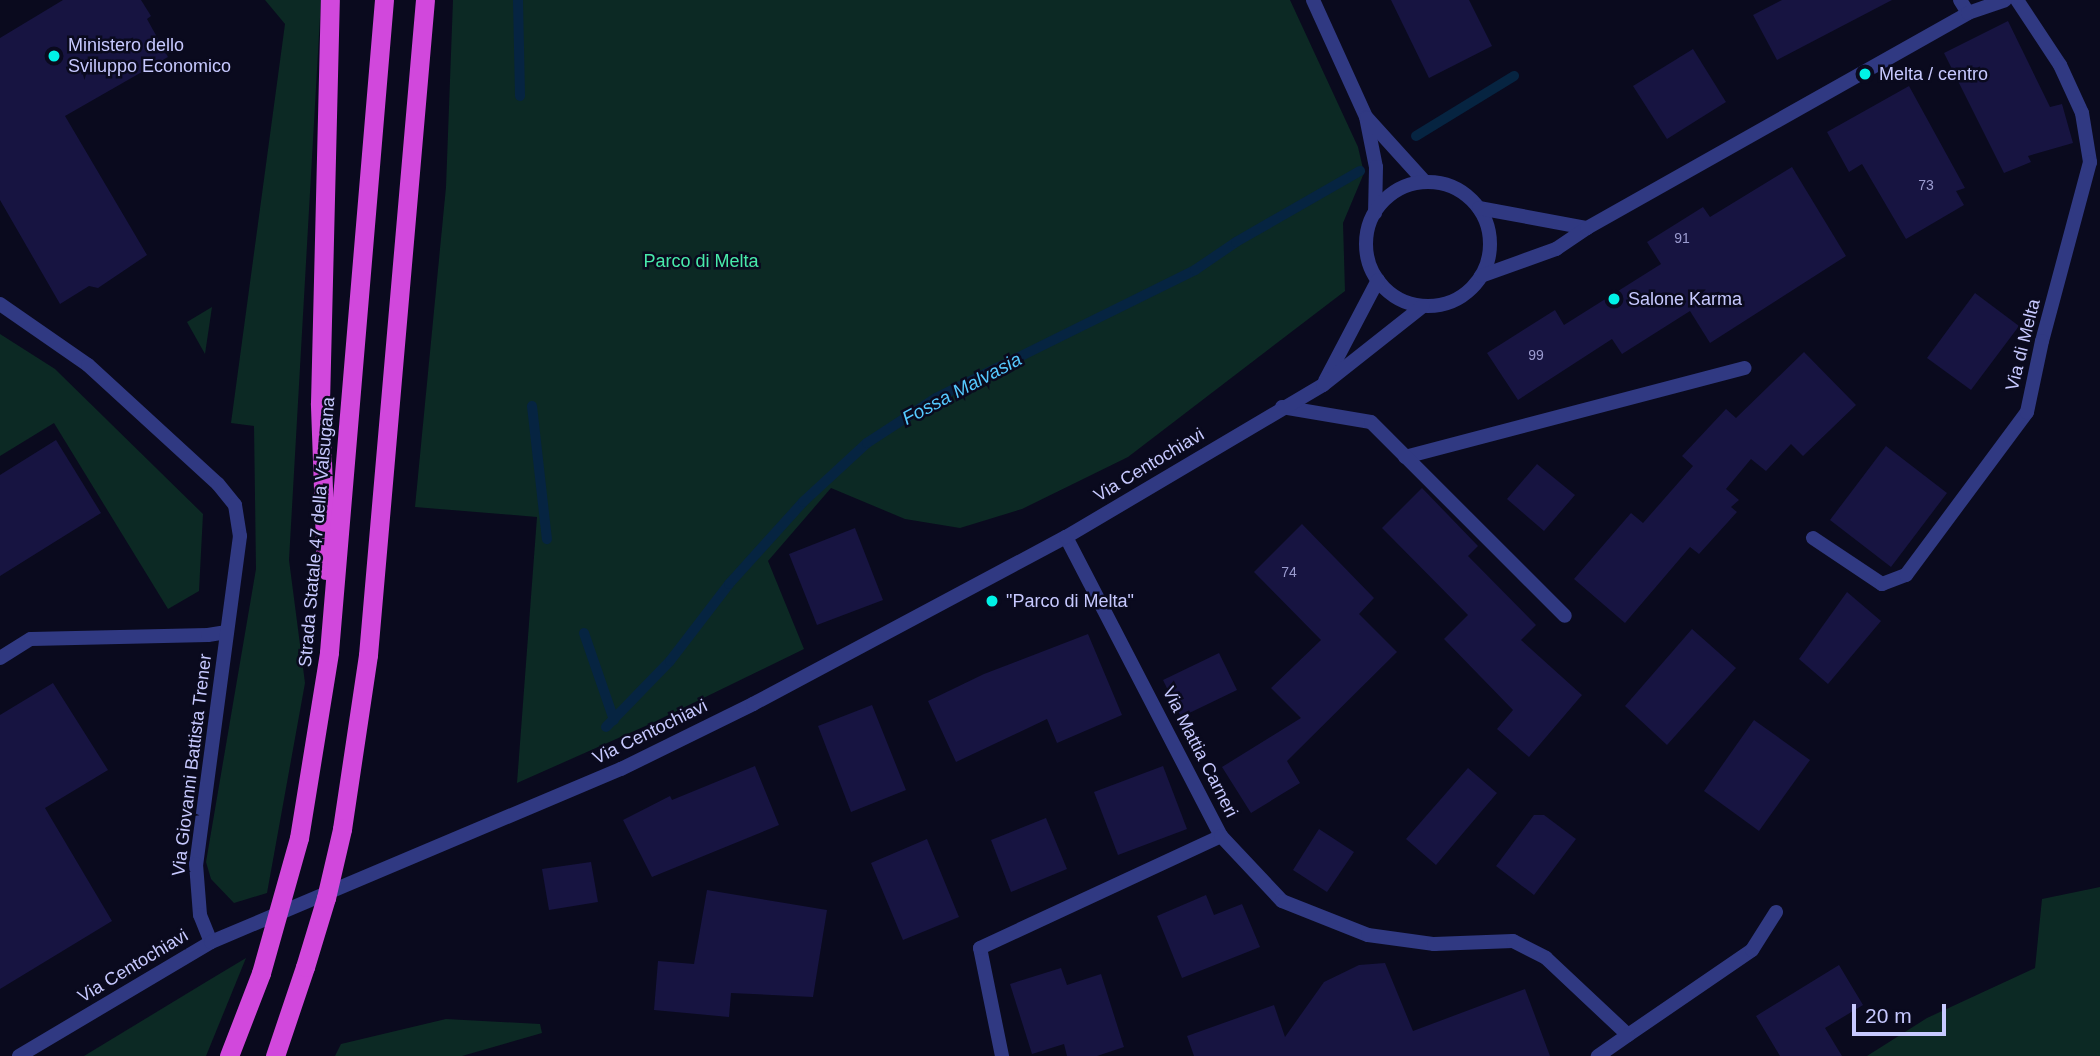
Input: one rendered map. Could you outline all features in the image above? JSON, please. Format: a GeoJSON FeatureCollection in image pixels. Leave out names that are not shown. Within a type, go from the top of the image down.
{"type":"FeatureCollection","features":[{"type":"Feature","properties":{"kind":"highway"},"geometry":{"type":"LineString","coordinates":[[329,652],[320,403],[330,0]]}},
{"type":"Feature","properties":{"kind":"highway","name":"Strada Statale 47 della Valsugana"},"geometry":{"type":"LineString","coordinates":[[229,1056],[261,973],[299,838],[329,652],[384,0]]}},
{"type":"Feature","properties":{"kind":"highway"},"geometry":{"type":"LineString","coordinates":[[275,1056],[326,898],[342,829],[369,641],[425,0]]}},
{"type":"Feature","properties":{"kind":"street"},"geometry":{"type":"LineString","coordinates":[[1313,0],[1366,117],[1376,167],[1375,213],[1368,229],[1367,247],[1378,280],[1398,298],[1423,306],[1440,305],[1457,299],[1471,289],[1482,276],[1489,260],[1488,226],[1479,208],[1467,195],[1451,187],[1425,182],[1400,189],[1375,213]]}},
{"type":"Feature","properties":{"kind":"street"},"geometry":{"type":"LineString","coordinates":[[1960,0],[1968,13]]}},
{"type":"Feature","properties":{"kind":"street"},"geometry":{"type":"LineString","coordinates":[[1482,276],[1556,249],[1587,228],[1968,13],[2005,0]]}},
{"type":"Feature","properties":{"kind":"street","name":"Via di Melta"},"geometry":{"type":"LineString","coordinates":[[1813,538],[1882,584],[1906,575],[2027,412],[2042,341],[2090,162],[2082,113],[2060,65],[2017,0]]}},
{"type":"Feature","properties":{"kind":"street"},"geometry":{"type":"LineString","coordinates":[[1366,117],[1425,182]]}},
{"type":"Feature","properties":{"kind":"street"},"geometry":{"type":"LineString","coordinates":[[1479,208],[1587,228]]}},
{"type":"Feature","properties":{"kind":"street"},"geometry":{"type":"LineString","coordinates":[[1323,385],[1378,280]]}},
{"type":"Feature","properties":{"kind":"street","name":"Via Giovanni Battista Trener"},"geometry":{"type":"LineString","coordinates":[[0,304],[88,365],[218,484],[235,505],[240,536],[196,864],[200,915],[211,942]]}},
{"type":"Feature","properties":{"kind":"street","name":"Via Centochiavi"},"geometry":{"type":"LineString","coordinates":[[19,1056],[211,942],[621,769],[753,704],[1066,537],[1323,385],[1423,306]]}},
{"type":"Feature","properties":{"kind":"street"},"geometry":{"type":"LineString","coordinates":[[1405,457],[1745,368]]}},
{"type":"Feature","properties":{"kind":"street"},"geometry":{"type":"LineString","coordinates":[[1282,407],[1371,422],[1565,616]]}},
{"type":"Feature","properties":{"kind":"street","name":"Via Mattia Carneri"},"geometry":{"type":"LineString","coordinates":[[1066,537],[1221,836],[1282,901],[1368,935],[1434,944],[1513,941],[1546,958],[1628,1035]]}},
{"type":"Feature","properties":{"kind":"street","name":"Via Giovanni Battista Trener"},"geometry":{"type":"LineString","coordinates":[[0,658],[30,639],[227,632]]}},
{"type":"Feature","properties":{"kind":"street"},"geometry":{"type":"LineString","coordinates":[[1002,1056],[979,948],[1221,836]]}},
{"type":"Feature","properties":{"kind":"street"},"geometry":{"type":"LineString","coordinates":[[1598,1056],[1752,950],[1776,912]]}},
{"type":"Feature","properties":{"kind":"green space"},"geometry":{"type":"Polygon","coordinates":[[[265,0],[321,0],[289,560],[305,683],[267,893],[234,903],[211,879],[206,862],[256,569],[254,426],[231,423],[285,24],[265,0]]]}},
{"type":"Feature","properties":{"kind":"green space","name":"Parco di Melta"},"geometry":{"type":"Polygon","coordinates":[[[453,0],[1290,0],[1358,147],[1364,173],[1343,223],[1345,291],[1128,457],[1022,509],[960,528],[905,519],[831,488],[768,561],[804,649],[650,724],[517,783],[537,517],[415,507],[446,187],[453,0]]]}},
{"type":"Feature","properties":{"kind":"green space"},"geometry":{"type":"Polygon","coordinates":[[[212,307],[205,354],[187,322],[212,307]]]}},
{"type":"Feature","properties":{"kind":"green space"},"geometry":{"type":"Polygon","coordinates":[[[0,334],[55,369],[203,514],[199,591],[168,609],[54,423],[0,456],[0,334]]]}},
{"type":"Feature","properties":{"kind":"green space"},"geometry":{"type":"Polygon","coordinates":[[[2100,887],[2100,1056],[1867,1056],[1927,1018],[2035,968],[2042,899],[2100,887]]]}},
{"type":"Feature","properties":{"kind":"green space"},"geometry":{"type":"Polygon","coordinates":[[[246,958],[206,1056],[84,1056],[206,982],[246,958]]]}},
{"type":"Feature","properties":{"kind":"green space"},"geometry":{"type":"Polygon","coordinates":[[[446,1019],[540,1024],[542,1033],[462,1056],[335,1056],[341,1044],[446,1019]]]}},
{"type":"Feature","properties":{"kind":"building"},"geometry":{"type":"Polygon","coordinates":[[[63,0],[141,0],[151,16],[147,19],[168,57],[65,116],[147,255],[98,288],[89,286],[60,304],[0,200],[0,38],[63,0]]]}},
{"type":"Feature","properties":{"kind":"building"},"geometry":{"type":"Polygon","coordinates":[[[1391,0],[1469,0],[1492,46],[1429,78],[1391,0]]]}},
{"type":"Feature","properties":{"kind":"building"},"geometry":{"type":"Polygon","coordinates":[[[1782,0],[1892,0],[1777,60],[1753,15],[1782,0]]]}},
{"type":"Feature","properties":{"kind":"building"},"geometry":{"type":"Polygon","coordinates":[[[2008,21],[2050,107],[2062,104],[2073,143],[2028,156],[2031,162],[2004,173],[1944,53],[2008,21]]]}},
{"type":"Feature","properties":{"kind":"building"},"geometry":{"type":"Polygon","coordinates":[[[1693,49],[1726,102],[1667,139],[1633,86],[1693,49]]]}},
{"type":"Feature","properties":{"kind":"building"},"geometry":{"type":"Polygon","coordinates":[[[1909,86],[1965,188],[1956,191],[1964,205],[1906,239],[1862,164],[1849,172],[1827,132],[1909,86]]]}},
{"type":"Feature","properties":{"kind":"building"},"geometry":{"type":"Polygon","coordinates":[[[1792,167],[1846,256],[1710,343],[1690,311],[1622,354],[1612,339],[1518,400],[1487,353],[1555,310],[1564,325],[1661,264],[1647,242],[1703,207],[1710,217],[1792,167]]]}},
{"type":"Feature","properties":{"kind":"building"},"geometry":{"type":"Polygon","coordinates":[[[1975,293],[2019,326],[1971,390],[1927,358],[1975,293]]]}},
{"type":"Feature","properties":{"kind":"building"},"geometry":{"type":"Polygon","coordinates":[[[1804,352],[1856,405],[1803,456],[1791,444],[1766,471],[1751,459],[1726,489],[1739,500],[1731,507],[1737,512],[1699,554],[1690,547],[1625,623],[1574,579],[1631,513],[1643,523],[1693,466],[1682,456],[1726,409],[1736,418],[1804,352]]]}},
{"type":"Feature","properties":{"kind":"building"},"geometry":{"type":"Polygon","coordinates":[[[56,440],[101,513],[0,576],[0,475],[56,440]]]}},
{"type":"Feature","properties":{"kind":"building"},"geometry":{"type":"Polygon","coordinates":[[[1886,446],[1947,493],[1891,567],[1830,520],[1886,446]]]}},
{"type":"Feature","properties":{"kind":"building"},"geometry":{"type":"Polygon","coordinates":[[[1537,464],[1575,495],[1544,531],[1507,499],[1537,464]]]}},
{"type":"Feature","properties":{"kind":"building"},"geometry":{"type":"Polygon","coordinates":[[[1422,488],[1478,546],[1468,556],[1536,625],[1521,640],[1582,695],[1529,757],[1497,729],[1513,710],[1444,639],[1468,615],[1382,528],[1422,488]]]}},
{"type":"Feature","properties":{"kind":"building"},"geometry":{"type":"Polygon","coordinates":[[[1302,524],[1374,598],[1359,614],[1397,652],[1287,761],[1300,783],[1251,813],[1222,767],[1301,718],[1271,688],[1321,640],[1254,572],[1302,524]]]}},
{"type":"Feature","properties":{"kind":"building"},"geometry":{"type":"Polygon","coordinates":[[[855,528],[883,600],[817,625],[789,554],[855,528]]]}},
{"type":"Feature","properties":{"kind":"building"},"geometry":{"type":"Polygon","coordinates":[[[1847,592],[1881,621],[1828,684],[1799,659],[1847,592]]]}},
{"type":"Feature","properties":{"kind":"building"},"geometry":{"type":"Polygon","coordinates":[[[1692,629],[1736,668],[1667,745],[1625,706],[1692,629]]]}},
{"type":"Feature","properties":{"kind":"building"},"geometry":{"type":"Polygon","coordinates":[[[1088,634],[1122,715],[1057,743],[1047,719],[956,762],[928,701],[984,674],[1088,634]]]}},
{"type":"Feature","properties":{"kind":"building"},"geometry":{"type":"Polygon","coordinates":[[[1219,653],[1237,690],[1181,717],[1163,680],[1219,653]]]}},
{"type":"Feature","properties":{"kind":"building"},"geometry":{"type":"Polygon","coordinates":[[[53,683],[108,770],[45,808],[112,921],[0,989],[0,715],[53,683]]]}},
{"type":"Feature","properties":{"kind":"building"},"geometry":{"type":"Polygon","coordinates":[[[872,705],[906,790],[851,812],[818,726],[872,705]]]}},
{"type":"Feature","properties":{"kind":"building"},"geometry":{"type":"Polygon","coordinates":[[[1754,720],[1810,760],[1759,831],[1704,791],[1754,720]]]}},
{"type":"Feature","properties":{"kind":"building"},"geometry":{"type":"Polygon","coordinates":[[[755,766],[779,825],[652,877],[623,820],[670,796],[672,800],[755,766]]]}},
{"type":"Feature","properties":{"kind":"building"},"geometry":{"type":"Polygon","coordinates":[[[1163,766],[1187,829],[1118,855],[1094,792],[1163,766]]]}},
{"type":"Feature","properties":{"kind":"building"},"geometry":{"type":"Polygon","coordinates":[[[1468,768],[1497,793],[1436,865],[1406,839],[1468,768]]]}},
{"type":"Feature","properties":{"kind":"building"},"geometry":{"type":"Polygon","coordinates":[[[1534,815],[1544,815],[1576,839],[1534,895],[1496,866],[1534,815]]]}},
{"type":"Feature","properties":{"kind":"building"},"geometry":{"type":"Polygon","coordinates":[[[1046,818],[1067,869],[1011,892],[991,840],[1046,818]]]}},
{"type":"Feature","properties":{"kind":"building"},"geometry":{"type":"Polygon","coordinates":[[[1319,829],[1354,852],[1327,892],[1293,870],[1319,829]]]}},
{"type":"Feature","properties":{"kind":"building"},"geometry":{"type":"Polygon","coordinates":[[[927,839],[959,917],[903,940],[871,863],[927,839]]]}},
{"type":"Feature","properties":{"kind":"building"},"geometry":{"type":"Polygon","coordinates":[[[591,862],[598,902],[549,910],[542,869],[591,862]]]}},
{"type":"Feature","properties":{"kind":"building"},"geometry":{"type":"Polygon","coordinates":[[[707,890],[827,910],[813,997],[731,993],[729,1017],[654,1010],[658,961],[694,964],[707,890]]]}},
{"type":"Feature","properties":{"kind":"building"},"geometry":{"type":"Polygon","coordinates":[[[1206,895],[1214,915],[1242,904],[1260,947],[1182,978],[1157,916],[1206,895]]]}},
{"type":"Feature","properties":{"kind":"building"},"geometry":{"type":"Polygon","coordinates":[[[1385,963],[1413,1031],[1525,989],[1550,1056],[1194,1056],[1187,1036],[1274,1005],[1285,1037],[1324,982],[1359,965],[1385,963]]]}},
{"type":"Feature","properties":{"kind":"building"},"geometry":{"type":"Polygon","coordinates":[[[1839,965],[1863,1005],[1825,1028],[1842,1056],[1780,1056],[1756,1016],[1839,965]]]}},
{"type":"Feature","properties":{"kind":"building"},"geometry":{"type":"Polygon","coordinates":[[[1061,968],[1067,985],[1101,974],[1124,1047],[1097,1056],[1067,1056],[1064,1044],[1032,1054],[1010,984],[1061,968]]]}},
{"type":"Feature","properties":{"kind":"waterway"},"geometry":{"type":"LineString","coordinates":[[518,0],[520,96]]}},
{"type":"Feature","properties":{"kind":"waterway","name":"Fossa Malvasia"},"geometry":{"type":"LineString","coordinates":[[1416,136],[1514,76]]}},
{"type":"Feature","properties":{"kind":"waterway","name":"Fossa Malvasia"},"geometry":{"type":"LineString","coordinates":[[606,727],[670,661],[729,584],[803,502],[867,443],[936,398],[1195,270],[1236,242],[1360,171]]}},
{"type":"Feature","properties":{"kind":"waterway"},"geometry":{"type":"LineString","coordinates":[[532,406],[547,539]]}},
{"type":"Feature","properties":{"kind":"waterway"},"geometry":{"type":"LineString","coordinates":[[584,633],[614,720]]}},
{"type":"Feature","properties":{"kind":"place","name":"Ministero dello Sviluppo Economico"},"geometry":{"type":"Point","coordinates":[54,56]}},
{"type":"Feature","properties":{"kind":"place","name":"Melta / centro"},"geometry":{"type":"Point","coordinates":[1865,74]}},
{"type":"Feature","properties":{"kind":"place","name":"Salone Karma"},"geometry":{"type":"Point","coordinates":[1614,299]}},
{"type":"Feature","properties":{"kind":"place","name":"\"Parco di Melta\""},"geometry":{"type":"Point","coordinates":[992,601]}}]}
